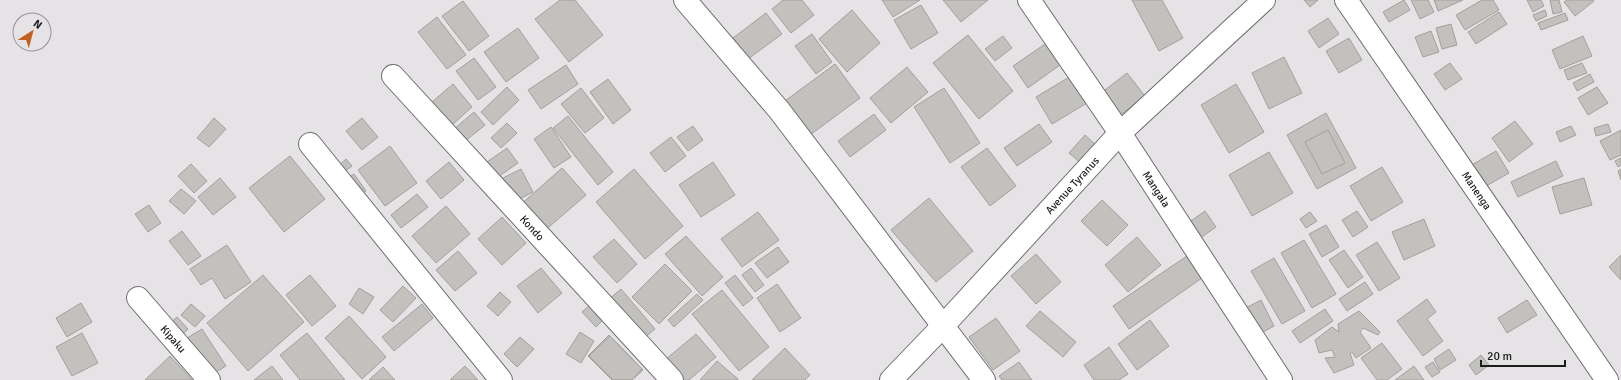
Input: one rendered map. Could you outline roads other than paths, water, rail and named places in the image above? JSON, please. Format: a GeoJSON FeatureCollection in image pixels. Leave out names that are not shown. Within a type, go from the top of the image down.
{"type":"FeatureCollection","features":[{"type":"Feature","properties":{"kind":"street"},"geometry":{"type":"LineString","coordinates":[[685,0],[779,110],[984,380]]}},
{"type":"Feature","properties":{"kind":"street","name":"Mangala"},"geometry":{"type":"LineString","coordinates":[[1029,0],[1120,133],[1281,380]]}},
{"type":"Feature","properties":{"kind":"street","name":"Avenue Tyranus"},"geometry":{"type":"LineString","coordinates":[[891,380],[943,326],[1120,133],[1264,0]]}},
{"type":"Feature","properties":{"kind":"street","name":"Manenga"},"geometry":{"type":"LineString","coordinates":[[1346,0],[1607,380]]}},
{"type":"Feature","properties":{"kind":"street","name":"Kondo"},"geometry":{"type":"LineString","coordinates":[[393,76],[672,380]]}},
{"type":"Feature","properties":{"kind":"street"},"geometry":{"type":"LineString","coordinates":[[310,144],[501,380]]}},
{"type":"Feature","properties":{"kind":"street","name":"Kipaku"},"geometry":{"type":"LineString","coordinates":[[138,298],[209,380]]}}]}
